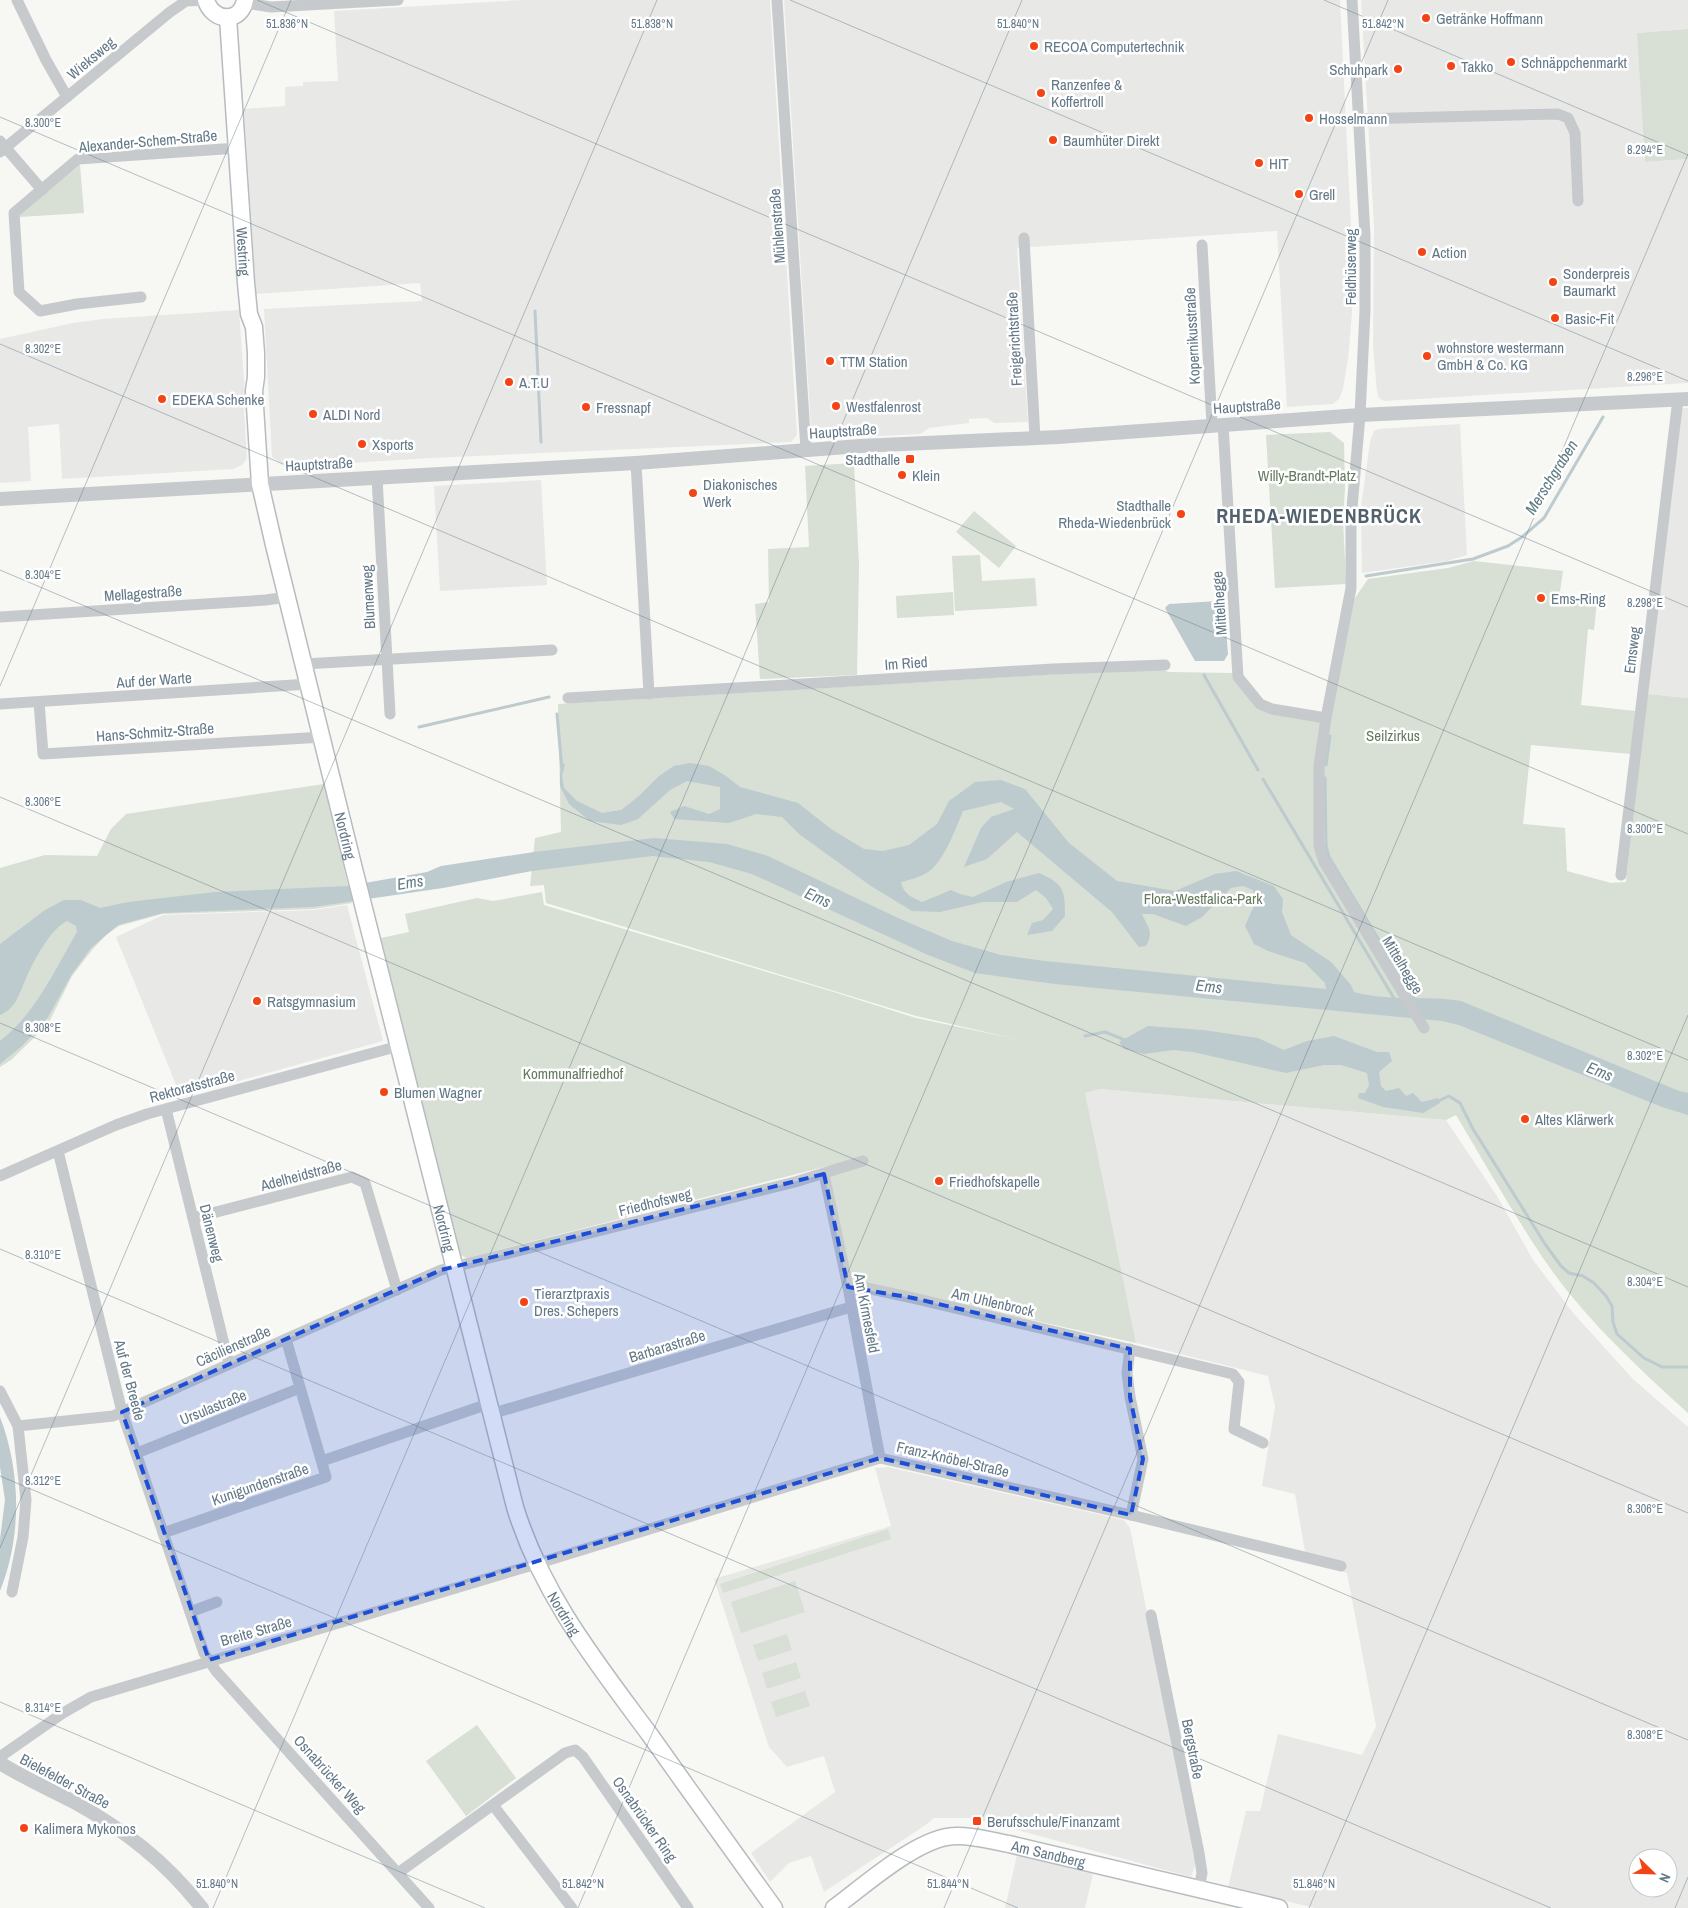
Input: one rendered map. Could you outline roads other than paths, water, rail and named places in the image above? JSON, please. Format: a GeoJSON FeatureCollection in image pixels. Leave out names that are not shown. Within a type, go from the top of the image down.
{"type":"FeatureCollection","features":[{"type":"Feature","properties":{"kind":"main road"},"geometry":{"type":"LineString","coordinates":[[206,0],[208,7],[213,13],[220,17],[228,18],[236,15],[245,2]]}},
{"type":"Feature","properties":{"kind":"main road","name":"Westring"},"geometry":{"type":"LineString","coordinates":[[228,18],[246,283],[249,314],[254,327],[256,363],[254,391],[260,484]]}},
{"type":"Feature","properties":{"kind":"main road","name":"Nordring"},"geometry":{"type":"LineString","coordinates":[[260,484],[365,915],[521,1529],[536,1564],[567,1621],[774,1908]]}},
{"type":"Feature","properties":{"kind":"main road","name":"Am Sandberg"},"geometry":{"type":"LineString","coordinates":[[834,1908],[913,1850],[932,1840],[954,1836],[972,1837],[1009,1844],[1279,1908]]}},
{"type":"Feature","properties":{"kind":"street"},"geometry":{"type":"LineString","coordinates":[[17,0],[46,60],[67,97]]}},
{"type":"Feature","properties":{"kind":"street","name":"Wieksweg"},"geometry":{"type":"LineString","coordinates":[[2,147],[67,97],[170,12],[186,1],[206,0]]}},
{"type":"Feature","properties":{"kind":"street"},"geometry":{"type":"LineString","coordinates":[[245,2],[271,7],[398,0]]}},
{"type":"Feature","properties":{"kind":"street","name":"Mühlenstraße"},"geometry":{"type":"LineString","coordinates":[[777,0],[806,450]]}},
{"type":"Feature","properties":{"kind":"street","name":"Feldhüserweg"},"geometry":{"type":"LineString","coordinates":[[1352,0],[1365,236],[1365,311],[1360,415]]}},
{"type":"Feature","properties":{"kind":"street"},"geometry":{"type":"LineString","coordinates":[[1360,120],[1558,114],[1568,118],[1575,133],[1578,201]]}},
{"type":"Feature","properties":{"kind":"street"},"geometry":{"type":"LineString","coordinates":[[2,147],[42,190]]}},
{"type":"Feature","properties":{"kind":"street","name":"Alexander-Schem-Straße"},"geometry":{"type":"LineString","coordinates":[[141,297],[77,304],[40,311],[19,292],[14,213],[78,158],[238,148]]}},
{"type":"Feature","properties":{"kind":"street","name":"Freigerichtstraße"},"geometry":{"type":"LineString","coordinates":[[1024,238],[1035,438]]}},
{"type":"Feature","properties":{"kind":"street","name":"Kopernikusstraße"},"geometry":{"type":"LineString","coordinates":[[1202,245],[1217,425]]}},
{"type":"Feature","properties":{"kind":"street","name":"Hauptstraße"},"geometry":{"type":"LineString","coordinates":[[0,499],[636,463],[806,450],[1035,438],[1360,415],[1683,399]]}},
{"type":"Feature","properties":{"kind":"street","name":"Emsweg"},"geometry":{"type":"LineString","coordinates":[[1621,875],[1638,722],[1683,399]]}},
{"type":"Feature","properties":{"kind":"street","name":"Mittelhegge"},"geometry":{"type":"LineString","coordinates":[[1360,415],[1351,520],[1351,588],[1326,718],[1319,766],[1319,846],[1324,862],[1424,1028]]}},
{"type":"Feature","properties":{"kind":"street","name":"Mittelhegge"},"geometry":{"type":"LineString","coordinates":[[1217,425],[1238,677],[1260,704],[1272,709],[1326,718]]}},
{"type":"Feature","properties":{"kind":"street"},"geometry":{"type":"LineString","coordinates":[[636,463],[649,694]]}},
{"type":"Feature","properties":{"kind":"street","name":"Blumenweg"},"geometry":{"type":"LineString","coordinates":[[377,478],[390,714]]}},
{"type":"Feature","properties":{"kind":"street","name":"Mellagestraße"},"geometry":{"type":"LineString","coordinates":[[0,617],[266,600],[287,597]]}},
{"type":"Feature","properties":{"kind":"street"},"geometry":{"type":"LineString","coordinates":[[304,664],[552,650]]}},
{"type":"Feature","properties":{"kind":"street","name":"Im Ried"},"geometry":{"type":"LineString","coordinates":[[568,698],[1053,669],[1165,665]]}},
{"type":"Feature","properties":{"kind":"street","name":"Auf der Warte"},"geometry":{"type":"LineString","coordinates":[[0,704],[309,684]]}},
{"type":"Feature","properties":{"kind":"street","name":"Hans-Schmitz-Straße"},"geometry":{"type":"LineString","coordinates":[[39,702],[43,754],[322,737]]}},
{"type":"Feature","properties":{"kind":"street","name":"Rektoratsstraße"},"geometry":{"type":"LineString","coordinates":[[0,1176],[116,1125],[166,1109],[399,1046]]}},
{"type":"Feature","properties":{"kind":"street","name":"Dänenweg"},"geometry":{"type":"LineString","coordinates":[[166,1109],[229,1364]]}},
{"type":"Feature","properties":{"kind":"street","name":"Auf der Breede"},"geometry":{"type":"LineString","coordinates":[[58,1151],[122,1412],[204,1653],[209,1660]]}},
{"type":"Feature","properties":{"kind":"street","name":"Friedhofsweg"},"geometry":{"type":"LineString","coordinates":[[454,1267],[824,1174],[863,1161]]}},
{"type":"Feature","properties":{"kind":"street","name":"Am Kirmesfeld"},"geometry":{"type":"LineString","coordinates":[[824,1174],[848,1287],[880,1458]]}},
{"type":"Feature","properties":{"kind":"street","name":"Adelheidstraße"},"geometry":{"type":"LineString","coordinates":[[193,1218],[352,1176],[365,1183],[397,1290]]}},
{"type":"Feature","properties":{"kind":"street","name":"Cäcilienstraße"},"geometry":{"type":"LineString","coordinates":[[18,1426],[112,1416],[441,1270],[454,1267]]}},
{"type":"Feature","properties":{"kind":"street","name":"Am Uhlenbrock"},"geometry":{"type":"LineString","coordinates":[[848,1287],[857,1286],[876,1290],[1233,1374],[1239,1382],[1234,1428],[1264,1443]]}},
{"type":"Feature","properties":{"kind":"street","name":"Barbarastraße"},"geometry":{"type":"LineString","coordinates":[[490,1409],[851,1307]]}},
{"type":"Feature","properties":{"kind":"street"},"geometry":{"type":"LineString","coordinates":[[286,1339],[322,1461]]}},
{"type":"Feature","properties":{"kind":"street"},"geometry":{"type":"LineString","coordinates":[[1130,1349],[1128,1373],[1130,1397],[1143,1459],[1130,1515]]}},
{"type":"Feature","properties":{"kind":"street","name":"Ursulastraße"},"geometry":{"type":"LineString","coordinates":[[136,1453],[300,1388]]}},
{"type":"Feature","properties":{"kind":"street"},"geometry":{"type":"LineString","coordinates":[[0,1391],[18,1426],[26,1500],[23,1538],[12,1592]]}},
{"type":"Feature","properties":{"kind":"street","name":"Kunigundenstraße"},"geometry":{"type":"LineString","coordinates":[[163,1533],[326,1478],[322,1461],[490,1409]]}},
{"type":"Feature","properties":{"kind":"street","name":"Franz-Knöbel-Straße"},"geometry":{"type":"LineString","coordinates":[[536,1564],[880,1458],[1130,1515],[1341,1566]]}},
{"type":"Feature","properties":{"kind":"street","name":"Breite Straße"},"geometry":{"type":"LineString","coordinates":[[0,1761],[4,1754],[91,1696],[536,1564]]}},
{"type":"Feature","properties":{"kind":"street"},"geometry":{"type":"LineString","coordinates":[[190,1612],[217,1602]]}},
{"type":"Feature","properties":{"kind":"street","name":"Bergstraße"},"geometry":{"type":"LineString","coordinates":[[1151,1615],[1199,1853],[1202,1873],[1199,1889]]}},
{"type":"Feature","properties":{"kind":"street","name":"Osnabrücker Weg"},"geometry":{"type":"LineString","coordinates":[[209,1660],[216,1671],[429,1908]]}},
{"type":"Feature","properties":{"kind":"street","name":"Osnabrücker Ring"},"geometry":{"type":"LineString","coordinates":[[398,1874],[565,1752],[577,1747],[688,1908]]}},
{"type":"Feature","properties":{"kind":"street","name":"Bielefelder Straße"},"geometry":{"type":"LineString","coordinates":[[0,1761],[30,1781],[73,1802],[141,1844],[181,1883],[202,1908]]}},
{"type":"Feature","properties":{"kind":"street"},"geometry":{"type":"LineString","coordinates":[[493,1805],[572,1908]]}},
{"type":"Feature","properties":{"kind":"water"},"geometry":{"type":"Polygon","coordinates":[[[1218,601],[1224,604],[1228,654],[1224,661],[1195,661],[1165,608],[1169,604],[1218,601]]]}},
{"type":"Feature","properties":{"kind":"water","name":"Ems"},"geometry":{"type":"Polygon","coordinates":[[[564,763],[562,775],[564,788],[577,801],[602,813],[621,810],[639,796],[659,776],[674,766],[690,763],[709,766],[740,787],[798,803],[831,829],[864,849],[883,851],[909,845],[937,824],[949,801],[975,782],[1001,780],[1025,789],[1069,843],[1117,881],[1175,891],[1215,874],[1236,871],[1274,886],[1283,899],[1282,912],[1291,935],[1331,962],[1351,985],[1354,992],[1381,997],[1434,998],[1461,1001],[1679,1091],[1688,1093],[1688,1115],[1662,1107],[1459,1025],[1442,1021],[1055,984],[975,973],[928,955],[752,874],[709,862],[652,856],[532,871],[443,888],[313,907],[163,913],[118,925],[91,948],[72,974],[48,1017],[40,1027],[22,1046],[0,1064],[0,1041],[24,1018],[43,991],[77,932],[76,926],[67,921],[49,938],[38,955],[14,1004],[0,1015],[0,944],[45,910],[64,900],[81,900],[100,908],[128,902],[215,892],[348,886],[427,872],[441,866],[534,852],[654,838],[727,844],[768,856],[898,918],[952,941],[1001,955],[1326,989],[1325,983],[1305,963],[1268,951],[1254,944],[1245,926],[1253,908],[1253,890],[1243,886],[1231,888],[1202,917],[1186,926],[1153,914],[1142,914],[1150,937],[1146,946],[1139,947],[1112,912],[1017,832],[987,859],[964,867],[981,828],[991,817],[1014,809],[1001,802],[963,811],[938,863],[926,874],[901,882],[902,886],[909,895],[922,902],[951,890],[973,897],[1006,882],[1039,873],[1054,881],[1063,894],[1065,916],[1052,931],[1027,935],[1032,923],[1043,920],[1053,909],[1046,898],[1036,890],[1017,902],[983,902],[940,912],[912,911],[871,886],[799,834],[782,817],[756,814],[729,823],[674,819],[670,812],[684,806],[709,814],[720,809],[720,787],[687,781],[670,790],[638,819],[621,825],[590,821],[569,804],[560,786],[560,773],[564,763]]]}},
{"type":"Feature","properties":{"kind":"water"},"geometry":{"type":"Polygon","coordinates":[[[1148,1026],[1203,1030],[1258,1038],[1284,1050],[1307,1041],[1334,1036],[1377,1052],[1389,1052],[1392,1061],[1379,1072],[1381,1086],[1386,1091],[1399,1088],[1406,1096],[1413,1093],[1422,1102],[1438,1098],[1440,1103],[1423,1113],[1383,1107],[1358,1098],[1359,1093],[1365,1093],[1369,1085],[1367,1073],[1341,1065],[1324,1065],[1286,1073],[1193,1052],[1173,1050],[1144,1054],[1124,1049],[1119,1042],[1148,1026]]]}},
{"type":"Feature","properties":{"kind":"water"},"geometry":{"type":"Polygon","coordinates":[[[0,1417],[12,1460],[16,1504],[12,1548],[0,1591],[0,1539],[5,1500],[0,1467],[0,1417]]]}},
{"type":"Feature","properties":{"kind":"waterway"},"geometry":{"type":"LineString","coordinates":[[535,311],[541,442]]}},
{"type":"Feature","properties":{"kind":"waterway","name":"Merschgraben"},"geometry":{"type":"LineString","coordinates":[[1366,576],[1473,559],[1508,546],[1522,537],[1544,518],[1603,417]]}},
{"type":"Feature","properties":{"kind":"waterway"},"geometry":{"type":"LineString","coordinates":[[1204,675],[1258,770]]}},
{"type":"Feature","properties":{"kind":"waterway"},"geometry":{"type":"LineString","coordinates":[[419,727],[549,697]]}},
{"type":"Feature","properties":{"kind":"waterway"},"geometry":{"type":"LineString","coordinates":[[557,714],[562,770]]}},
{"type":"Feature","properties":{"kind":"waterway"},"geometry":{"type":"LineString","coordinates":[[1326,765],[1330,736]]}},
{"type":"Feature","properties":{"kind":"waterway"},"geometry":{"type":"LineString","coordinates":[[1325,778],[1326,846],[1329,857],[1417,1003]]}},
{"type":"Feature","properties":{"kind":"waterway"},"geometry":{"type":"LineString","coordinates":[[1263,779],[1395,1000]]}},
{"type":"Feature","properties":{"kind":"waterway"},"geometry":{"type":"LineString","coordinates":[[1085,1036],[1105,1032],[1125,1040]]}},
{"type":"Feature","properties":{"kind":"waterway"},"geometry":{"type":"LineString","coordinates":[[1436,1102],[1449,1096],[1460,1103],[1473,1129],[1545,1244],[1561,1266],[1569,1273],[1583,1276],[1594,1283],[1606,1296],[1612,1306],[1613,1322],[1617,1334],[1644,1358],[1662,1367],[1688,1367]]}},
{"type":"Feature","properties":{"kind":"place","name":"Getränke Hoffmann"},"geometry":{"type":"Point","coordinates":[1426,18]}},
{"type":"Feature","properties":{"kind":"place","name":"RECOA Computertechnik"},"geometry":{"type":"Point","coordinates":[1034,46]}},
{"type":"Feature","properties":{"kind":"place","name":"Schnäppchenmarkt"},"geometry":{"type":"Point","coordinates":[1511,62]}},
{"type":"Feature","properties":{"kind":"place","name":"Takko"},"geometry":{"type":"Point","coordinates":[1451,66]}},
{"type":"Feature","properties":{"kind":"place","name":"Schuhpark"},"geometry":{"type":"Point","coordinates":[1398,69]}},
{"type":"Feature","properties":{"kind":"place","name":"Ranzenfee & Koffertroll"},"geometry":{"type":"Point","coordinates":[1041,93]}},
{"type":"Feature","properties":{"kind":"place","name":"Hosselmann"},"geometry":{"type":"Point","coordinates":[1309,118]}},
{"type":"Feature","properties":{"kind":"place","name":"Baumhüter Direkt"},"geometry":{"type":"Point","coordinates":[1053,140]}},
{"type":"Feature","properties":{"kind":"place","name":"HIT"},"geometry":{"type":"Point","coordinates":[1259,163]}},
{"type":"Feature","properties":{"kind":"place","name":"Grell"},"geometry":{"type":"Point","coordinates":[1299,194]}},
{"type":"Feature","properties":{"kind":"place","name":"Action"},"geometry":{"type":"Point","coordinates":[1422,252]}},
{"type":"Feature","properties":{"kind":"place","name":"Sonderpreis Baumarkt"},"geometry":{"type":"Point","coordinates":[1553,282]}},
{"type":"Feature","properties":{"kind":"place","name":"Basic-Fit"},"geometry":{"type":"Point","coordinates":[1555,318]}},
{"type":"Feature","properties":{"kind":"place","name":"wohnstore westermann GmbH & Co. KG"},"geometry":{"type":"Point","coordinates":[1427,356]}},
{"type":"Feature","properties":{"kind":"place","name":"TTM Station"},"geometry":{"type":"Point","coordinates":[830,361]}},
{"type":"Feature","properties":{"kind":"place","name":"A.T.U"},"geometry":{"type":"Point","coordinates":[509,382]}},
{"type":"Feature","properties":{"kind":"place","name":"EDEKA Schenke"},"geometry":{"type":"Point","coordinates":[162,399]}},
{"type":"Feature","properties":{"kind":"place","name":"Westfalenrost"},"geometry":{"type":"Point","coordinates":[836,406]}},
{"type":"Feature","properties":{"kind":"place","name":"Fressnapf"},"geometry":{"type":"Point","coordinates":[586,407]}},
{"type":"Feature","properties":{"kind":"place","name":"ALDI Nord"},"geometry":{"type":"Point","coordinates":[313,414]}},
{"type":"Feature","properties":{"kind":"place","name":"Xsports"},"geometry":{"type":"Point","coordinates":[362,444]}},
{"type":"Feature","properties":{"kind":"place","name":"Stadthalle"},"geometry":{"type":"Point","coordinates":[910,459]}},
{"type":"Feature","properties":{"kind":"place","name":"Klein"},"geometry":{"type":"Point","coordinates":[902,475]}},
{"type":"Feature","properties":{"kind":"place","name":"Diakonisches Werk"},"geometry":{"type":"Point","coordinates":[693,493]}},
{"type":"Feature","properties":{"kind":"place","name":"Stadthalle Rheda-Wiedenbrück"},"geometry":{"type":"Point","coordinates":[1181,514]}},
{"type":"Feature","properties":{"kind":"place","name":"Ems-Ring"},"geometry":{"type":"Point","coordinates":[1541,598]}},
{"type":"Feature","properties":{"kind":"place","name":"Ratsgymnasium"},"geometry":{"type":"Point","coordinates":[257,1001]}},
{"type":"Feature","properties":{"kind":"place","name":"Blumen Wagner"},"geometry":{"type":"Point","coordinates":[384,1092]}},
{"type":"Feature","properties":{"kind":"place","name":"Altes Klärwerk"},"geometry":{"type":"Point","coordinates":[1525,1119]}},
{"type":"Feature","properties":{"kind":"place","name":"Friedhofskapelle"},"geometry":{"type":"Point","coordinates":[939,1181]}},
{"type":"Feature","properties":{"kind":"place","name":"Tierarztpraxis Dres. Schepers"},"geometry":{"type":"Point","coordinates":[524,1302]}},
{"type":"Feature","properties":{"kind":"place","name":"Berufsschule/Finanzamt"},"geometry":{"type":"Point","coordinates":[977,1821]}},
{"type":"Feature","properties":{"kind":"place","name":"Kalimera Mykonos"},"geometry":{"type":"Point","coordinates":[24,1828]}},
{"type":"Feature","properties":{"kind":"district","name":"RHEDA-WIEDENBRÜCK"},"geometry":{"type":"Point","coordinates":[1319,515]}},
{"type":"Feature","properties":{"kind":"park label","name":"Willy-Brandt-Platz"},"geometry":{"type":"Point","coordinates":[1307,475]}},
{"type":"Feature","properties":{"kind":"park label","name":"Seilzirkus"},"geometry":{"type":"Point","coordinates":[1393,735]}},
{"type":"Feature","properties":{"kind":"park label","name":"Flora-Westfalica-Park"},"geometry":{"type":"Point","coordinates":[1203,898]}},
{"type":"Feature","properties":{"kind":"park label","name":"Kommunalfriedhof"},"geometry":{"type":"Point","coordinates":[573,1073]}}]}
